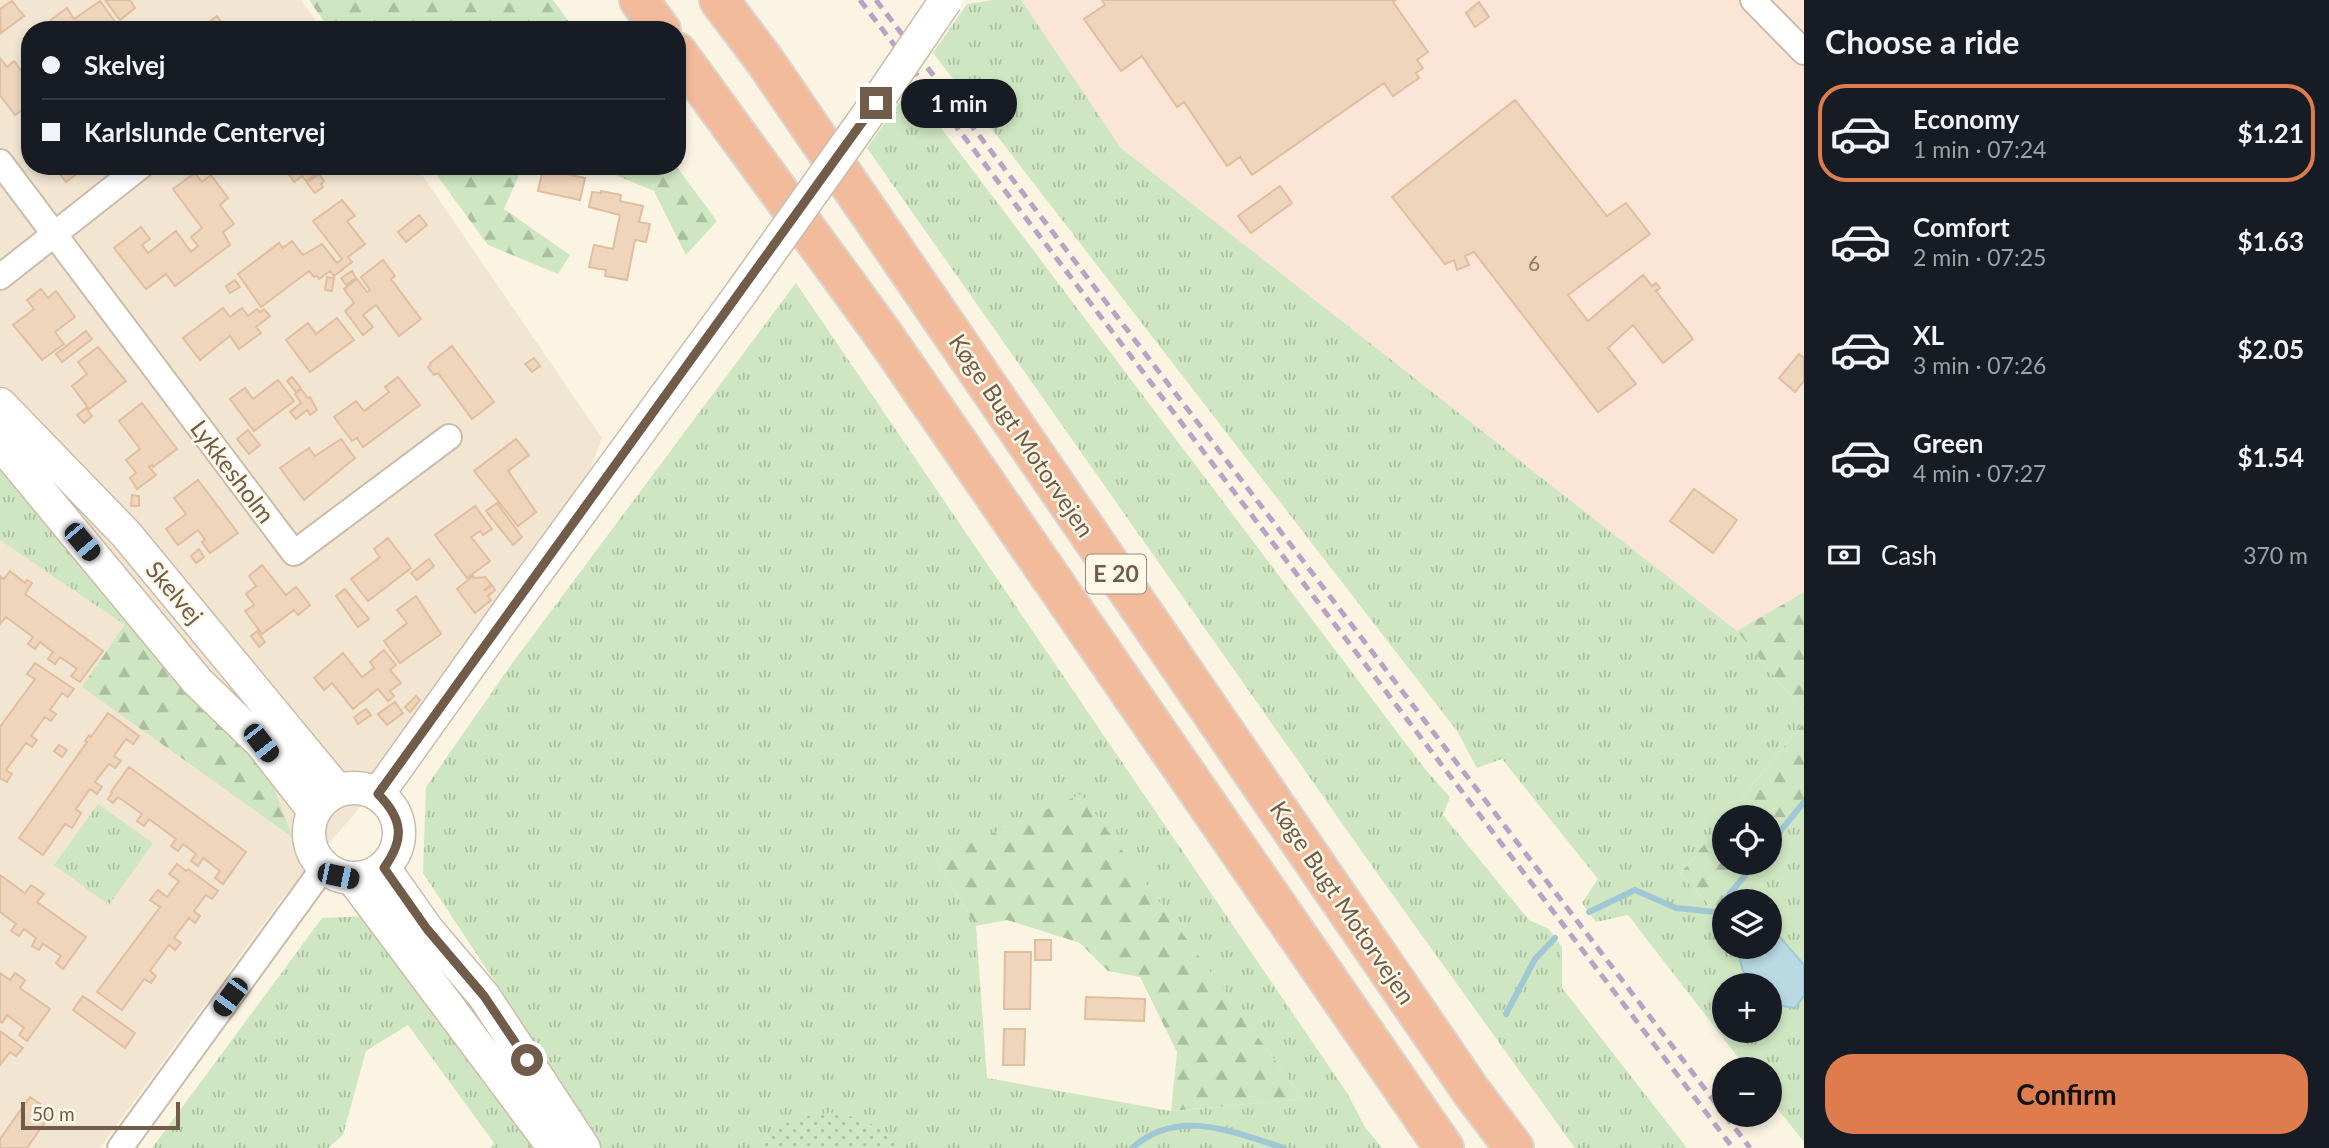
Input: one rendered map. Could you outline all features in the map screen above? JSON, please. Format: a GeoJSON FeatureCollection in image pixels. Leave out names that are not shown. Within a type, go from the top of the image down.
{"type":"FeatureCollection","features":[{"type":"Feature","properties":{"kind":"highway"},"geometry":{"type":"LineString","coordinates":[[639,0],[654,21]]}},
{"type":"Feature","properties":{"kind":"highway","name":"Køge Bugt Motorvejen"},"geometry":{"type":"LineString","coordinates":[[719,0],[765,61],[1471,1091],[1514,1148]]}},
{"type":"Feature","properties":{"kind":"highway","name":"E 20"},"geometry":{"type":"LineString","coordinates":[[686,63],[891,345],[1444,1148]]}},
{"type":"Feature","properties":{"kind":"street"},"geometry":{"type":"LineString","coordinates":[[378,794],[876,103],[946,0]]}},
{"type":"Feature","properties":{"kind":"street"},"geometry":{"type":"LineString","coordinates":[[1753,0],[1804,52]]}},
{"type":"Feature","properties":{"kind":"street","name":"Lykkesholm"},"geometry":{"type":"LineString","coordinates":[[0,162],[293,553],[449,437]]}},
{"type":"Feature","properties":{"kind":"street"},"geometry":{"type":"LineString","coordinates":[[0,277],[130,175]]}},
{"type":"Feature","properties":{"kind":"street","name":"Skelvej"},"geometry":{"type":"LineString","coordinates":[[0,404],[126,534],[326,801]]}},
{"type":"Feature","properties":{"kind":"street","name":"Skelvej"},"geometry":{"type":"LineString","coordinates":[[0,443],[197,681],[326,801]]}},
{"type":"Feature","properties":{"kind":"street"},"geometry":{"type":"LineString","coordinates":[[353,788],[378,794],[392,808],[400,830],[396,852],[384,868],[368,877],[353,879],[338,876],[324,867],[314,854],[309,834],[326,801],[353,788]]}},
{"type":"Feature","properties":{"kind":"street"},"geometry":{"type":"LineString","coordinates":[[120,1148],[324,867]]}},
{"type":"Feature","properties":{"kind":"street"},"geometry":{"type":"LineString","coordinates":[[384,868],[427,929],[484,996],[584,1148]]}},
{"type":"Feature","properties":{"kind":"street"},"geometry":{"type":"LineString","coordinates":[[353,879],[554,1148]]}},
{"type":"Feature","properties":{"kind":"shaded area"},"geometry":{"type":"Polygon","coordinates":[[[0,0],[301,0],[316,21],[21,21],[21,175],[422,175],[602,438],[542,593],[281,900],[100,1148],[0,1148],[0,0]]]}},
{"type":"Feature","properties":{"kind":"shaded area"},"geometry":{"type":"Polygon","coordinates":[[[1021,0],[1804,0],[1804,592],[1737,631],[1121,148],[1021,0]]]}},
{"type":"Feature","properties":{"kind":"green space"},"geometry":{"type":"Polygon","coordinates":[[[309,0],[553,0],[568,21],[324,21],[309,0]]]}},
{"type":"Feature","properties":{"kind":"green space"},"geometry":{"type":"Polygon","coordinates":[[[1021,0],[1121,148],[1737,631],[1804,712],[1804,722],[1736,805],[1712,805],[1712,835],[1680,874],[1712,908],[1712,959],[1782,959],[1782,889],[1734,889],[1745,875],[1782,875],[1782,829],[1804,802],[1804,1142],[1782,1114],[1782,1057],[1738,1057],[1727,1043],[1782,1043],[1782,973],[1712,973],[1712,1024],[1628,915],[1596,922],[1582,903],[1598,879],[1502,759],[1477,768],[1457,731],[933,53],[967,4],[1021,0]]]}},
{"type":"Feature","properties":{"kind":"green space"},"geometry":{"type":"Polygon","coordinates":[[[910,87],[1425,769],[1450,797],[1443,815],[1529,920],[1549,929],[1562,947],[1562,988],[1687,1148],[1575,1148],[1372,866],[867,148],[910,87]]]}},
{"type":"Feature","properties":{"kind":"green space"},"geometry":{"type":"Polygon","coordinates":[[[437,175],[519,175],[504,209],[570,255],[558,274],[488,245],[437,175]]]}},
{"type":"Feature","properties":{"kind":"green space"},"geometry":{"type":"Polygon","coordinates":[[[616,175],[683,175],[717,221],[686,255],[654,191],[616,175]]]}},
{"type":"Feature","properties":{"kind":"green space"},"geometry":{"type":"Polygon","coordinates":[[[796,283],[1347,1093],[1365,1127],[1382,1148],[601,1148],[423,873],[426,787],[513,662],[796,283]],[[1081,795],[935,859],[976,926],[987,1078],[1171,1111],[1303,1099],[1081,795]]]}},
{"type":"Feature","properties":{"kind":"green space"},"geometry":{"type":"Polygon","coordinates":[[[0,454],[132,614],[125,625],[0,540],[0,454]]]}},
{"type":"Feature","properties":{"kind":"green space"},"geometry":{"type":"Polygon","coordinates":[[[1804,592],[1804,712],[1737,631],[1804,592]]]}},
{"type":"Feature","properties":{"kind":"green space"},"geometry":{"type":"Polygon","coordinates":[[[132,614],[271,779],[292,837],[82,687],[132,614]]]}},
{"type":"Feature","properties":{"kind":"green space"},"geometry":{"type":"Polygon","coordinates":[[[1804,722],[1804,802],[1782,829],[1782,805],[1736,805],[1804,722]]]}},
{"type":"Feature","properties":{"kind":"green space"},"geometry":{"type":"Polygon","coordinates":[[[1081,794],[1303,1099],[1171,1111],[1177,1052],[1140,977],[1108,971],[1080,943],[1007,920],[976,926],[935,859],[1081,794]]]}},
{"type":"Feature","properties":{"kind":"green space"},"geometry":{"type":"Polygon","coordinates":[[[98,804],[153,843],[109,905],[54,865],[98,804]]]}},
{"type":"Feature","properties":{"kind":"green space"},"geometry":{"type":"Polygon","coordinates":[[[1712,835],[1712,875],[1745,875],[1734,889],[1712,889],[1712,908],[1680,874],[1712,835]]]}},
{"type":"Feature","properties":{"kind":"green space"},"geometry":{"type":"Polygon","coordinates":[[[366,916],[539,1148],[491,1148],[494,1143],[408,1025],[366,1051],[343,1135],[328,1148],[152,1148],[322,918],[366,916]]]}},
{"type":"Feature","properties":{"kind":"green space"},"geometry":{"type":"Polygon","coordinates":[[[830,1113],[870,1123],[903,1148],[753,1148],[779,1127],[808,1116],[830,1113]]]}},
{"type":"Feature","properties":{"kind":"water"},"geometry":{"type":"Polygon","coordinates":[[[1782,939],[1804,965],[1804,996],[1795,1008],[1782,1006],[1782,973],[1743,971],[1740,959],[1782,959],[1782,939]]]}},
{"type":"Feature","properties":{"kind":"building"},"geometry":{"type":"Polygon","coordinates":[[[105,0],[130,0],[135,8],[120,20],[105,0]]]}},
{"type":"Feature","properties":{"kind":"building"},"geometry":{"type":"Polygon","coordinates":[[[1102,0],[1396,0],[1393,2],[1428,52],[1417,60],[1423,68],[1416,73],[1419,78],[1393,96],[1384,83],[1252,175],[1240,157],[1227,166],[1184,102],[1177,107],[1142,56],[1121,71],[1084,19],[1105,5],[1102,0]]]}},
{"type":"Feature","properties":{"kind":"building"},"geometry":{"type":"Polygon","coordinates":[[[12,1],[24,16],[1,33],[0,9],[12,1]]]}},
{"type":"Feature","properties":{"kind":"building"},"geometry":{"type":"Polygon","coordinates":[[[100,1],[115,21],[51,20],[67,8],[74,19],[100,1]]]}},
{"type":"Feature","properties":{"kind":"building"},"geometry":{"type":"Polygon","coordinates":[[[1479,2],[1489,17],[1475,27],[1466,13],[1479,2]]]}},
{"type":"Feature","properties":{"kind":"building"},"geometry":{"type":"Polygon","coordinates":[[[0,58],[7,67],[14,61],[21,70],[21,111],[15,115],[0,95],[0,58]]]}},
{"type":"Feature","properties":{"kind":"building"},"geometry":{"type":"Polygon","coordinates":[[[1515,100],[1607,216],[1626,203],[1650,234],[1568,295],[1588,321],[1643,275],[1652,286],[1656,283],[1660,288],[1656,291],[1693,339],[1663,363],[1633,325],[1608,348],[1636,384],[1598,412],[1474,252],[1465,256],[1469,265],[1457,270],[1454,260],[1445,264],[1392,197],[1515,100]]]}},
{"type":"Feature","properties":{"kind":"building"},"geometry":{"type":"Polygon","coordinates":[[[61,175],[75,175],[66,182],[61,175]]]}},
{"type":"Feature","properties":{"kind":"building"},"geometry":{"type":"Polygon","coordinates":[[[192,175],[197,175],[202,182],[211,175],[228,198],[220,205],[234,224],[223,232],[230,245],[175,286],[166,274],[146,289],[114,248],[141,227],[150,239],[142,245],[148,253],[176,231],[191,252],[198,246],[191,237],[202,228],[173,189],[192,175]]]}},
{"type":"Feature","properties":{"kind":"building"},"geometry":{"type":"Polygon","coordinates":[[[289,175],[315,175],[306,181],[302,176],[294,182],[289,175]]]}},
{"type":"Feature","properties":{"kind":"building"},"geometry":{"type":"Polygon","coordinates":[[[318,175],[324,181],[321,184],[323,187],[315,193],[307,183],[318,175]]]}},
{"type":"Feature","properties":{"kind":"building"},"geometry":{"type":"Polygon","coordinates":[[[542,175],[585,178],[580,200],[538,191],[542,175]]]}},
{"type":"Feature","properties":{"kind":"building"},"geometry":{"type":"Polygon","coordinates":[[[1280,186],[1292,203],[1251,233],[1238,216],[1280,186]]]}},
{"type":"Feature","properties":{"kind":"building"},"geometry":{"type":"Polygon","coordinates":[[[592,192],[621,195],[620,201],[643,206],[639,222],[650,224],[646,242],[635,240],[627,280],[605,276],[606,270],[589,267],[594,245],[613,249],[620,215],[589,207],[592,192]]]}},
{"type":"Feature","properties":{"kind":"building"},"geometry":{"type":"Polygon","coordinates":[[[342,200],[355,216],[347,221],[365,244],[348,257],[352,262],[334,276],[330,271],[319,279],[309,271],[261,307],[238,274],[279,243],[283,248],[292,241],[303,255],[322,244],[337,263],[342,259],[313,221],[342,200]]]}},
{"type":"Feature","properties":{"kind":"building"},"geometry":{"type":"Polygon","coordinates":[[[419,215],[427,225],[406,242],[398,232],[419,215]]]}},
{"type":"Feature","properties":{"kind":"building"},"geometry":{"type":"Polygon","coordinates":[[[383,260],[395,276],[391,279],[421,319],[399,336],[376,305],[363,315],[373,327],[363,335],[345,311],[354,303],[344,289],[357,279],[367,292],[370,290],[361,277],[383,260]]]}},
{"type":"Feature","properties":{"kind":"building"},"geometry":{"type":"Polygon","coordinates":[[[352,271],[356,278],[346,285],[341,278],[352,271]]]}},
{"type":"Feature","properties":{"kind":"building"},"geometry":{"type":"Polygon","coordinates":[[[327,277],[334,278],[332,291],[325,290],[327,277]]]}},
{"type":"Feature","properties":{"kind":"building"},"geometry":{"type":"Polygon","coordinates":[[[235,280],[240,287],[230,293],[226,286],[235,280]]]}},
{"type":"Feature","properties":{"kind":"building"},"geometry":{"type":"Polygon","coordinates":[[[41,289],[48,298],[56,291],[75,317],[55,332],[64,344],[42,360],[13,325],[34,309],[27,300],[41,289]]]}},
{"type":"Feature","properties":{"kind":"building"},"geometry":{"type":"Polygon","coordinates":[[[223,308],[230,317],[242,308],[248,316],[257,309],[260,312],[264,309],[270,316],[256,327],[261,333],[239,349],[230,336],[200,360],[183,338],[223,308]]]}},
{"type":"Feature","properties":{"kind":"building"},"geometry":{"type":"Polygon","coordinates":[[[337,318],[354,340],[310,372],[286,340],[308,323],[316,334],[337,318]]]}},
{"type":"Feature","properties":{"kind":"building"},"geometry":{"type":"Polygon","coordinates":[[[86,331],[92,339],[62,362],[56,354],[86,331]]]}},
{"type":"Feature","properties":{"kind":"building"},"geometry":{"type":"Polygon","coordinates":[[[452,346],[494,402],[472,419],[438,373],[434,375],[428,367],[452,346]]]}},
{"type":"Feature","properties":{"kind":"building"},"geometry":{"type":"Polygon","coordinates":[[[98,347],[126,381],[89,409],[72,386],[87,374],[78,362],[98,347]]]}},
{"type":"Feature","properties":{"kind":"building"},"geometry":{"type":"Polygon","coordinates":[[[1799,354],[1804,358],[1804,381],[1795,392],[1779,378],[1799,354]]]}},
{"type":"Feature","properties":{"kind":"building"},"geometry":{"type":"Polygon","coordinates":[[[534,358],[540,366],[532,372],[525,364],[534,358]]]}},
{"type":"Feature","properties":{"kind":"building"},"geometry":{"type":"Polygon","coordinates":[[[292,377],[301,388],[296,392],[287,381],[292,377]]]}},
{"type":"Feature","properties":{"kind":"building"},"geometry":{"type":"Polygon","coordinates":[[[398,377],[420,405],[363,447],[357,438],[352,441],[334,417],[356,401],[364,411],[389,392],[385,387],[398,377]]]}},
{"type":"Feature","properties":{"kind":"building"},"geometry":{"type":"Polygon","coordinates":[[[278,380],[294,401],[254,431],[230,399],[245,388],[253,399],[278,380]]]}},
{"type":"Feature","properties":{"kind":"building"},"geometry":{"type":"Polygon","coordinates":[[[301,389],[310,397],[317,410],[310,415],[307,410],[296,419],[290,412],[301,403],[295,394],[301,389]]]}},
{"type":"Feature","properties":{"kind":"building"},"geometry":{"type":"Polygon","coordinates":[[[142,403],[177,449],[153,467],[149,467],[156,475],[137,489],[130,478],[136,473],[126,460],[140,449],[119,421],[142,403]]]}},
{"type":"Feature","properties":{"kind":"building"},"geometry":{"type":"Polygon","coordinates":[[[86,408],[92,416],[84,423],[77,415],[86,408]]]}},
{"type":"Feature","properties":{"kind":"building"},"geometry":{"type":"Polygon","coordinates":[[[248,430],[260,445],[249,454],[237,439],[248,430]]]}},
{"type":"Feature","properties":{"kind":"building"},"geometry":{"type":"Polygon","coordinates":[[[341,439],[355,458],[304,500],[280,468],[309,448],[315,456],[341,439]]]}},
{"type":"Feature","properties":{"kind":"building"},"geometry":{"type":"Polygon","coordinates":[[[516,439],[529,455],[508,471],[536,512],[518,526],[474,471],[516,439]]]}},
{"type":"Feature","properties":{"kind":"building"},"geometry":{"type":"Polygon","coordinates":[[[198,480],[238,533],[210,553],[198,530],[178,545],[166,529],[186,514],[174,498],[198,480]]]}},
{"type":"Feature","properties":{"kind":"building"},"geometry":{"type":"Polygon","coordinates":[[[1694,489],[1737,520],[1713,553],[1670,521],[1694,489]]]}},
{"type":"Feature","properties":{"kind":"building"},"geometry":{"type":"Polygon","coordinates":[[[132,495],[139,496],[139,506],[131,506],[132,495]]]}},
{"type":"Feature","properties":{"kind":"building"},"geometry":{"type":"Polygon","coordinates":[[[497,503],[522,537],[513,545],[486,511],[497,503]]]}},
{"type":"Feature","properties":{"kind":"building"},"geometry":{"type":"Polygon","coordinates":[[[475,506],[492,529],[483,535],[480,531],[471,537],[490,561],[467,578],[435,535],[475,506]]]}},
{"type":"Feature","properties":{"kind":"building"},"geometry":{"type":"Polygon","coordinates":[[[388,538],[411,568],[368,601],[351,579],[380,557],[374,549],[388,538]]]}},
{"type":"Feature","properties":{"kind":"building"},"geometry":{"type":"Polygon","coordinates":[[[199,549],[204,557],[196,563],[191,556],[199,549]]]}},
{"type":"Feature","properties":{"kind":"building"},"geometry":{"type":"Polygon","coordinates":[[[429,559],[434,566],[417,580],[411,573],[429,559]]]}},
{"type":"Feature","properties":{"kind":"building"},"geometry":{"type":"Polygon","coordinates":[[[262,565],[286,595],[296,587],[310,605],[298,615],[294,610],[262,634],[245,611],[254,605],[246,594],[256,586],[249,576],[262,565]]]}},
{"type":"Feature","properties":{"kind":"building"},"geometry":{"type":"Polygon","coordinates":[[[10,571],[25,583],[27,580],[32,583],[25,594],[103,651],[80,682],[71,676],[77,669],[60,657],[55,664],[48,659],[53,652],[40,642],[35,649],[28,644],[33,637],[6,617],[0,624],[0,576],[4,579],[10,571]]]}},
{"type":"Feature","properties":{"kind":"building"},"geometry":{"type":"Polygon","coordinates":[[[473,576],[485,577],[491,584],[484,591],[492,585],[495,590],[488,596],[491,600],[475,613],[457,589],[473,576]]]}},
{"type":"Feature","properties":{"kind":"building"},"geometry":{"type":"Polygon","coordinates":[[[345,589],[369,619],[358,627],[336,596],[345,589]]]}},
{"type":"Feature","properties":{"kind":"building"},"geometry":{"type":"Polygon","coordinates":[[[416,596],[441,634],[400,663],[384,641],[407,623],[397,610],[416,596]]]}},
{"type":"Feature","properties":{"kind":"building"},"geometry":{"type":"Polygon","coordinates":[[[257,631],[265,642],[259,647],[251,636],[257,631]]]}},
{"type":"Feature","properties":{"kind":"building"},"geometry":{"type":"Polygon","coordinates":[[[384,650],[396,665],[390,670],[401,683],[390,691],[394,696],[388,701],[378,689],[353,709],[332,683],[324,690],[314,678],[343,653],[362,677],[374,668],[370,662],[384,650]]]}},
{"type":"Feature","properties":{"kind":"building"},"geometry":{"type":"Polygon","coordinates":[[[35,663],[74,689],[68,697],[62,693],[50,710],[56,714],[51,721],[45,717],[31,736],[37,740],[32,747],[26,743],[6,770],[12,774],[7,782],[0,778],[0,727],[35,679],[27,674],[35,663]]]}},
{"type":"Feature","properties":{"kind":"building"},"geometry":{"type":"Polygon","coordinates":[[[416,696],[420,700],[410,712],[405,707],[416,696]]]}},
{"type":"Feature","properties":{"kind":"building"},"geometry":{"type":"Polygon","coordinates":[[[395,702],[403,713],[387,725],[378,714],[395,702]]]}},
{"type":"Feature","properties":{"kind":"building"},"geometry":{"type":"Polygon","coordinates":[[[366,709],[371,715],[358,724],[354,717],[366,709]]]}},
{"type":"Feature","properties":{"kind":"building"},"geometry":{"type":"Polygon","coordinates":[[[108,713],[139,736],[133,744],[126,739],[114,756],[121,761],[115,768],[109,764],[95,782],[102,787],[97,794],[90,789],[76,809],[81,813],[72,828],[65,824],[43,855],[19,838],[87,742],[85,741],[89,735],[91,737],[108,713]]]}},
{"type":"Feature","properties":{"kind":"building"},"geometry":{"type":"Polygon","coordinates":[[[59,745],[67,750],[62,757],[54,751],[59,745]]]}},
{"type":"Feature","properties":{"kind":"building"},"geometry":{"type":"Polygon","coordinates":[[[129,767],[246,852],[223,884],[215,878],[220,871],[203,858],[198,866],[191,861],[196,854],[183,844],[178,851],[171,846],[176,839],[149,819],[144,826],[137,821],[142,814],[118,797],[113,803],[108,799],[129,767]]]}},
{"type":"Feature","properties":{"kind":"building"},"geometry":{"type":"Polygon","coordinates":[[[177,864],[218,891],[212,899],[206,895],[194,911],[200,916],[195,923],[189,918],[174,938],[181,943],[175,950],[169,945],[150,971],[156,976],[151,983],[144,979],[122,1010],[97,992],[160,907],[150,900],[158,890],[167,897],[179,881],[169,874],[177,864]]]}},
{"type":"Feature","properties":{"kind":"building"},"geometry":{"type":"Polygon","coordinates":[[[0,875],[25,893],[31,885],[44,894],[37,902],[86,937],[63,969],[56,963],[61,956],[43,944],[39,950],[32,946],[36,938],[24,929],[19,936],[11,931],[16,924],[0,912],[0,875]]]}},
{"type":"Feature","properties":{"kind":"building"},"geometry":{"type":"Polygon","coordinates":[[[1035,940],[1051,940],[1051,960],[1035,960],[1035,940]]]}},
{"type":"Feature","properties":{"kind":"building"},"geometry":{"type":"Polygon","coordinates":[[[1005,952],[1031,952],[1030,1009],[1004,1009],[1005,952]]]}},
{"type":"Feature","properties":{"kind":"building"},"geometry":{"type":"Polygon","coordinates":[[[0,973],[10,980],[15,973],[25,980],[20,988],[50,1009],[27,1041],[19,1035],[24,1028],[7,1015],[2,1023],[0,1021],[0,973]]]}},
{"type":"Feature","properties":{"kind":"building"},"geometry":{"type":"Polygon","coordinates":[[[83,996],[135,1033],[125,1048],[73,1010],[83,996]]]}},
{"type":"Feature","properties":{"kind":"building"},"geometry":{"type":"Polygon","coordinates":[[[1086,997],[1145,999],[1144,1021],[1085,1019],[1086,997]]]}},
{"type":"Feature","properties":{"kind":"building"},"geometry":{"type":"Polygon","coordinates":[[[1004,1029],[1025,1029],[1024,1065],[1003,1065],[1004,1029]]]}},
{"type":"Feature","properties":{"kind":"building"},"geometry":{"type":"Polygon","coordinates":[[[0,1031],[23,1048],[16,1056],[10,1052],[0,1065],[0,1031]]]}},
{"type":"Feature","properties":{"kind":"building"},"geometry":{"type":"Polygon","coordinates":[[[30,1097],[52,1112],[27,1148],[0,1148],[0,1139],[30,1097]]]}},
{"type":"Feature","properties":{"kind":"waterway"},"geometry":{"type":"LineString","coordinates":[[1782,829],[1804,802]]}},
{"type":"Feature","properties":{"kind":"waterway"},"geometry":{"type":"LineString","coordinates":[[1734,889],[1745,875]]}},
{"type":"Feature","properties":{"kind":"waterway"},"geometry":{"type":"LineString","coordinates":[[1589,912],[1635,890],[1676,908],[1712,912]]}},
{"type":"Feature","properties":{"kind":"waterway"},"geometry":{"type":"LineString","coordinates":[[1506,1014],[1535,959],[1555,938]]}},
{"type":"Feature","properties":{"kind":"waterway"},"geometry":{"type":"LineString","coordinates":[[1132,1148],[1168,1128],[1187,1126],[1226,1130],[1284,1148]]}},
{"type":"Feature","properties":{"kind":"railway"},"geometry":{"type":"LineString","coordinates":[[860,0],[1733,1148]]}},
{"type":"Feature","properties":{"kind":"railway"},"geometry":{"type":"LineString","coordinates":[[876,0],[1712,1098]]}},
{"type":"Feature","properties":{"kind":"railway"},"geometry":{"type":"LineString","coordinates":[[1734,1127],[1750,1148]]}},
{"type":"Feature","properties":{"kind":"route"},"geometry":{"type":"LineString","coordinates":[[527,1060],[484,996],[427,929],[384,868],[396,852],[400,830],[392,808],[378,794],[876,103]]}}]}
